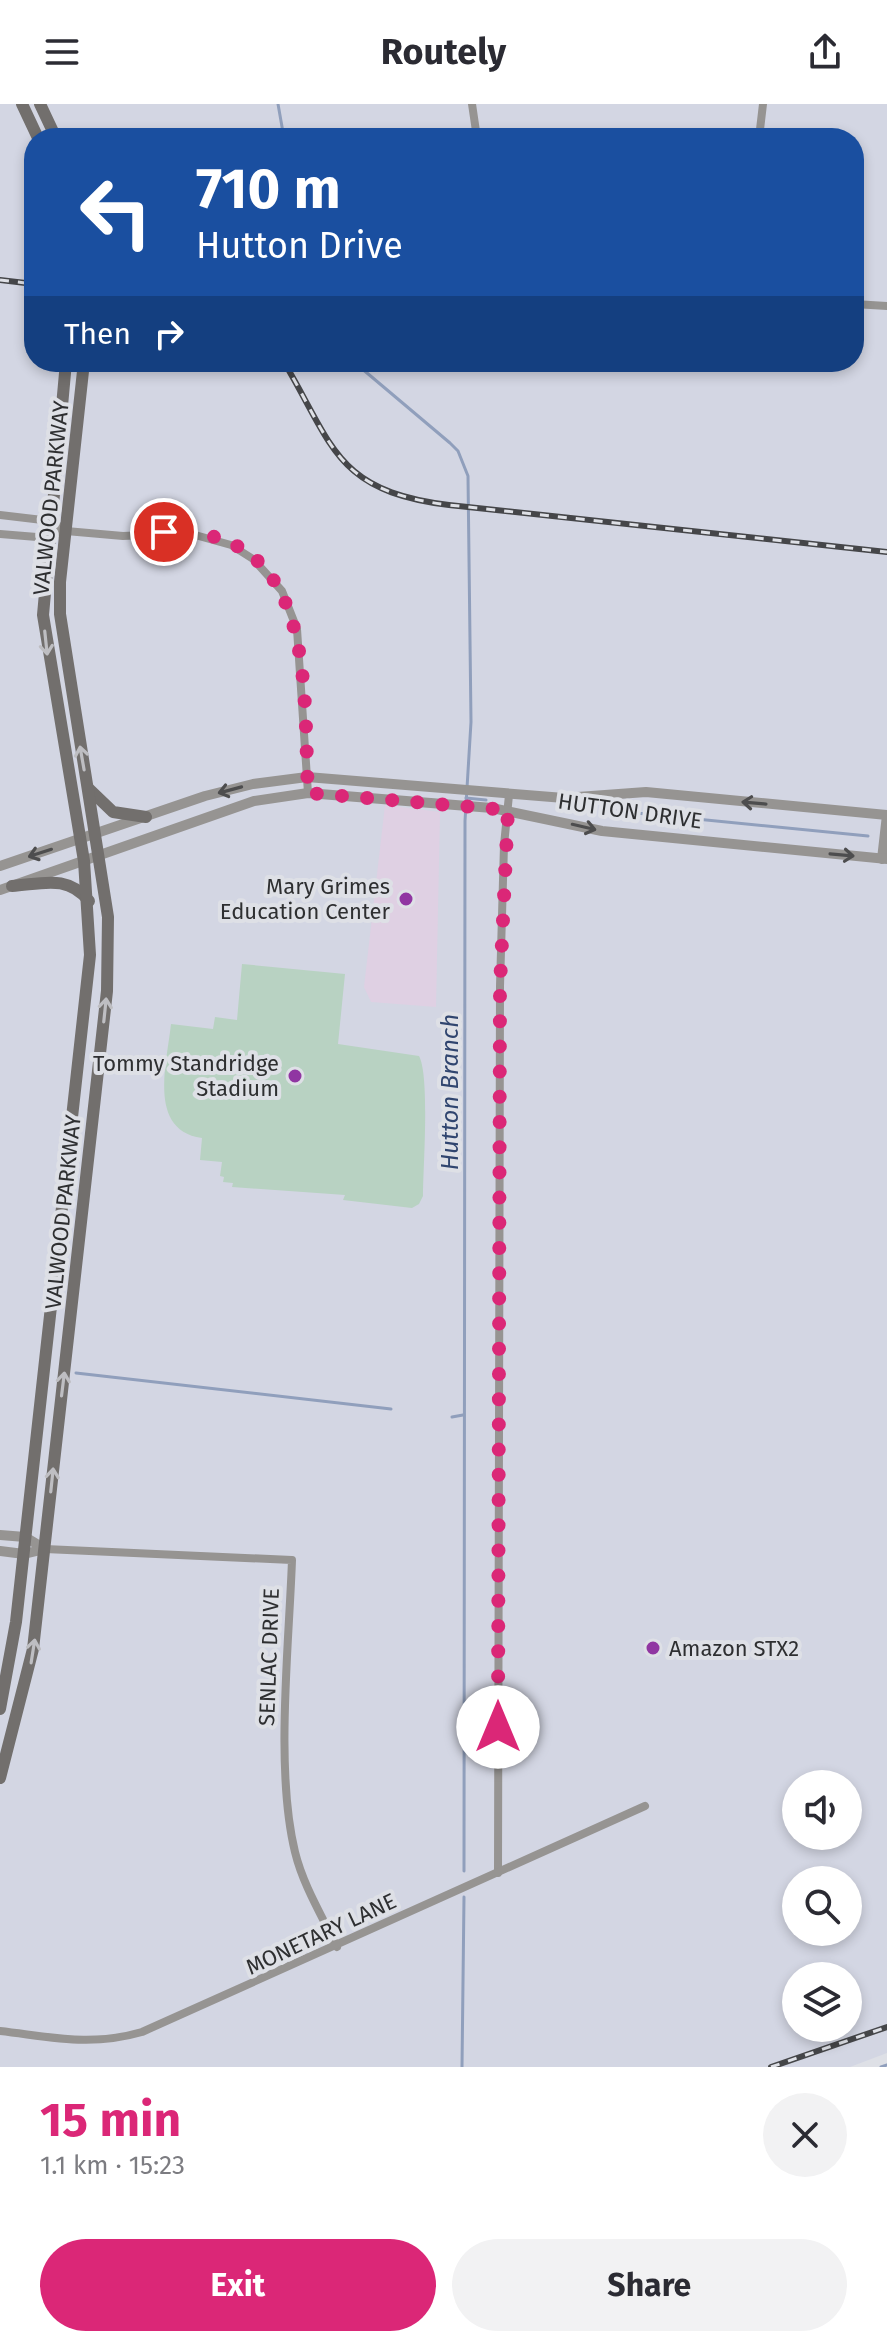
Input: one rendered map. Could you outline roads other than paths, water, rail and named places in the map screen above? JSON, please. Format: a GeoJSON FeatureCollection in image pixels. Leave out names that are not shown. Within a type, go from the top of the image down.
{"type":"FeatureCollection","features":[{"type":"Feature","properties":{"kind":"main road"},"geometry":{"type":"LineString","coordinates":[[22,104],[33,128]]}},
{"type":"Feature","properties":{"kind":"main road"},"geometry":{"type":"LineString","coordinates":[[40,104],[51,128]]}},
{"type":"Feature","properties":{"kind":"main road","name":"VALWOOD PARKWAY"},"geometry":{"type":"LineString","coordinates":[[0,1709],[24,1554],[90,955],[90,902],[46,650],[43,615],[65,372]]}},
{"type":"Feature","properties":{"kind":"main road","name":"VALWOOD PARKWAY"},"geometry":{"type":"LineString","coordinates":[[0,1778],[26,1688],[45,1549],[109,959],[100,856],[60,614],[83,372]]}},
{"type":"Feature","properties":{"kind":"main road"},"geometry":{"type":"LineString","coordinates":[[86,786],[113,812],[146,817]]}},
{"type":"Feature","properties":{"kind":"main road"},"geometry":{"type":"LineString","coordinates":[[6,888],[59,882],[72,885],[90,902]]}},
{"type":"Feature","properties":{"kind":"main road"},"geometry":{"type":"LineString","coordinates":[[74,1114],[94,1116]]}},
{"type":"Feature","properties":{"kind":"main road"},"geometry":{"type":"LineString","coordinates":[[47,1355],[67,1357]]}},
{"type":"Feature","properties":{"kind":"main road"},"geometry":{"type":"LineString","coordinates":[[6,1684],[26,1688]]}},
{"type":"Feature","properties":{"kind":"street"},"geometry":{"type":"LineString","coordinates":[[472,104],[476,128]]}},
{"type":"Feature","properties":{"kind":"street"},"geometry":{"type":"LineString","coordinates":[[760,128],[763,104]]}},
{"type":"Feature","properties":{"kind":"street"},"geometry":{"type":"LineString","coordinates":[[864,305],[887,306]]}},
{"type":"Feature","properties":{"kind":"street"},"geometry":{"type":"LineString","coordinates":[[0,515],[51,521],[66,531]]}},
{"type":"Feature","properties":{"kind":"street"},"geometry":{"type":"LineString","coordinates":[[0,534],[49,538],[66,531],[123,536],[177,532],[231,545],[253,559],[271,577],[289,603],[295,621],[308,793]]}},
{"type":"Feature","properties":{"kind":"street","name":"HUTTON DRIVE"},"geometry":{"type":"LineString","coordinates":[[0,866],[253,784],[307,777],[564,798],[646,792],[887,815]]}},
{"type":"Feature","properties":{"kind":"street","name":"HUTTON DRIVE"},"geometry":{"type":"LineString","coordinates":[[6,888],[254,801],[308,793],[492,808],[602,831],[884,859]]}},
{"type":"Feature","properties":{"kind":"street"},"geometry":{"type":"LineString","coordinates":[[498,1873],[500,1000],[509,795]]}},
{"type":"Feature","properties":{"kind":"street"},"geometry":{"type":"LineString","coordinates":[[884,859],[887,815]]}},
{"type":"Feature","properties":{"kind":"street","name":"SENLAC DRIVE"},"geometry":{"type":"LineString","coordinates":[[0,1535],[25,1537],[45,1549]]}},
{"type":"Feature","properties":{"kind":"street","name":"SENLAC DRIVE"},"geometry":{"type":"LineString","coordinates":[[0,1551],[24,1554],[45,1549],[292,1560],[286,1756],[292,1833],[305,1880],[337,1947]]}},
{"type":"Feature","properties":{"kind":"street","name":"MONETARY LANE"},"geometry":{"type":"LineString","coordinates":[[0,2031],[108,2042],[194,2011],[645,1806]]}},
{"type":"Feature","properties":{"kind":"waterway","name":"Hutton Branch"},"geometry":{"type":"LineString","coordinates":[[278,104],[282,128]]}},
{"type":"Feature","properties":{"kind":"waterway","name":"Hutton Branch"},"geometry":{"type":"LineString","coordinates":[[366,372],[458,451],[468,476],[471,722],[465,821],[464,1871]]}},
{"type":"Feature","properties":{"kind":"waterway"},"geometry":{"type":"LineString","coordinates":[[466,798],[486,800]]}},
{"type":"Feature","properties":{"kind":"waterway"},"geometry":{"type":"LineString","coordinates":[[616,811],[868,836]]}},
{"type":"Feature","properties":{"kind":"waterway"},"geometry":{"type":"LineString","coordinates":[[76,1373],[391,1409]]}},
{"type":"Feature","properties":{"kind":"waterway"},"geometry":{"type":"LineString","coordinates":[[452,1417],[463,1415]]}},
{"type":"Feature","properties":{"kind":"waterway"},"geometry":{"type":"LineString","coordinates":[[462,2067],[464,1897]]}},
{"type":"Feature","properties":{"kind":"waterway"},"geometry":{"type":"LineString","coordinates":[[881,2067],[887,2065]]}},
{"type":"Feature","properties":{"kind":"railway"},"geometry":{"type":"LineString","coordinates":[[0,280],[24,283]]}},
{"type":"Feature","properties":{"kind":"railway"},"geometry":{"type":"LineString","coordinates":[[290,372],[328,441],[343,460],[360,476],[383,489],[412,498],[449,505],[887,552]]}},
{"type":"Feature","properties":{"kind":"railway"},"geometry":{"type":"LineString","coordinates":[[771,2067],[887,2027]]}},
{"type":"Feature","properties":{"kind":"place","name":"Mary Grimes Education Center"},"geometry":{"type":"Point","coordinates":[406,899]}},
{"type":"Feature","properties":{"kind":"place","name":"Tommy Standridge Stadium"},"geometry":{"type":"Point","coordinates":[295,1076]}},
{"type":"Feature","properties":{"kind":"place","name":"Amazon STX2"},"geometry":{"type":"Point","coordinates":[653,1648]}}]}
